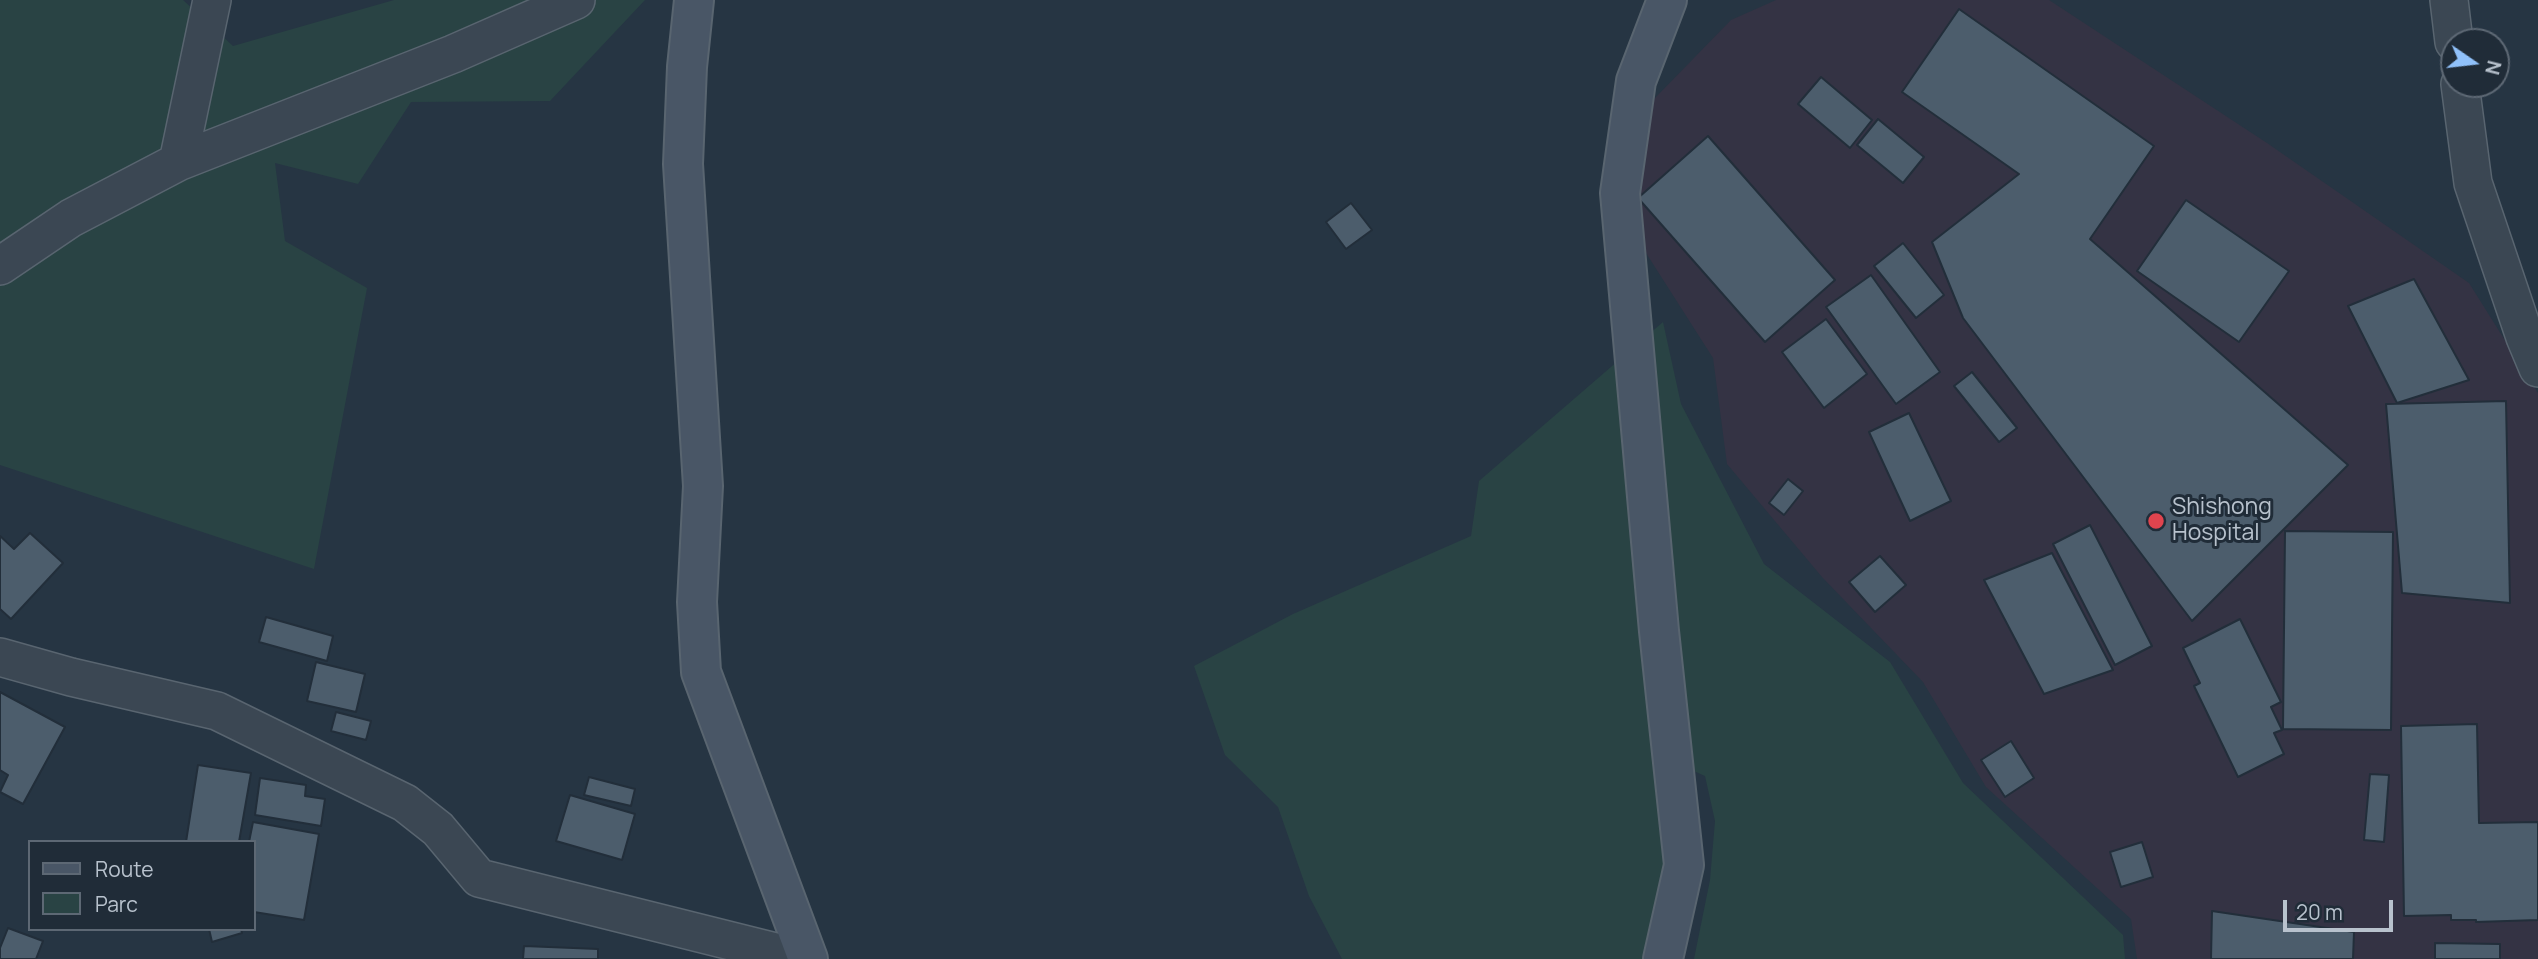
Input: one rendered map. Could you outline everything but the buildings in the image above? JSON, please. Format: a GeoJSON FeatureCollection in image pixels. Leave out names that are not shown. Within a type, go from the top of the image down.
{"type":"FeatureCollection","features":[{"type":"Feature","properties":{"kind":"street"},"geometry":{"type":"LineString","coordinates":[[178,162],[212,0]]}},
{"type":"Feature","properties":{"kind":"street"},"geometry":{"type":"LineString","coordinates":[[0,267],[71,218],[178,162],[453,54],[576,0]]}},
{"type":"Feature","properties":{"kind":"street"},"geometry":{"type":"LineString","coordinates":[[694,0],[687,67],[683,164],[703,486],[697,601],[701,672],[805,959]]}},
{"type":"Feature","properties":{"kind":"street"},"geometry":{"type":"LineString","coordinates":[[1663,959],[1684,865],[1659,631],[1620,193],[1636,81],[1667,0]]}},
{"type":"Feature","properties":{"kind":"street"},"geometry":{"type":"LineString","coordinates":[[2449,0],[2452,28]]}},
{"type":"Feature","properties":{"kind":"street"},"geometry":{"type":"LineString","coordinates":[[2462,98],[2473,183],[2538,368]]}},
{"type":"Feature","properties":{"kind":"street"},"geometry":{"type":"LineString","coordinates":[[0,657],[71,677],[218,711],[405,803],[438,829],[479,878],[805,959]]}},
{"type":"Feature","properties":{"kind":"shaded area","name":"Shishong Hospital"},"geometry":{"type":"Polygon","coordinates":[[[1776,0],[2049,0],[2267,143],[2469,283],[2538,393],[2538,959],[2137,959],[2131,919],[1986,787],[1923,682],[1822,577],[1727,464],[1713,358],[1616,206],[1655,98],[1731,20],[1776,0]]]}},
{"type":"Feature","properties":{"kind":"green space"},"geometry":{"type":"Polygon","coordinates":[[[0,0],[183,0],[233,46],[394,0],[645,0],[550,101],[411,102],[358,184],[275,163],[285,241],[367,288],[314,569],[0,465],[0,0]]]}},
{"type":"Feature","properties":{"kind":"green space"},"geometry":{"type":"Polygon","coordinates":[[[1663,322],[1681,404],[1764,564],[1890,662],[1963,783],[2123,935],[2125,959],[1694,959],[1710,880],[1715,821],[1705,776],[1658,755],[1655,788],[1671,889],[1643,959],[1342,959],[1309,896],[1278,807],[1225,755],[1194,666],[1293,614],[1471,536],[1479,481],[1663,322]]]}},
{"type":"Feature","properties":{"kind":"place","name":"Shishong Hospital"},"geometry":{"type":"Point","coordinates":[2156,521]}}]}
